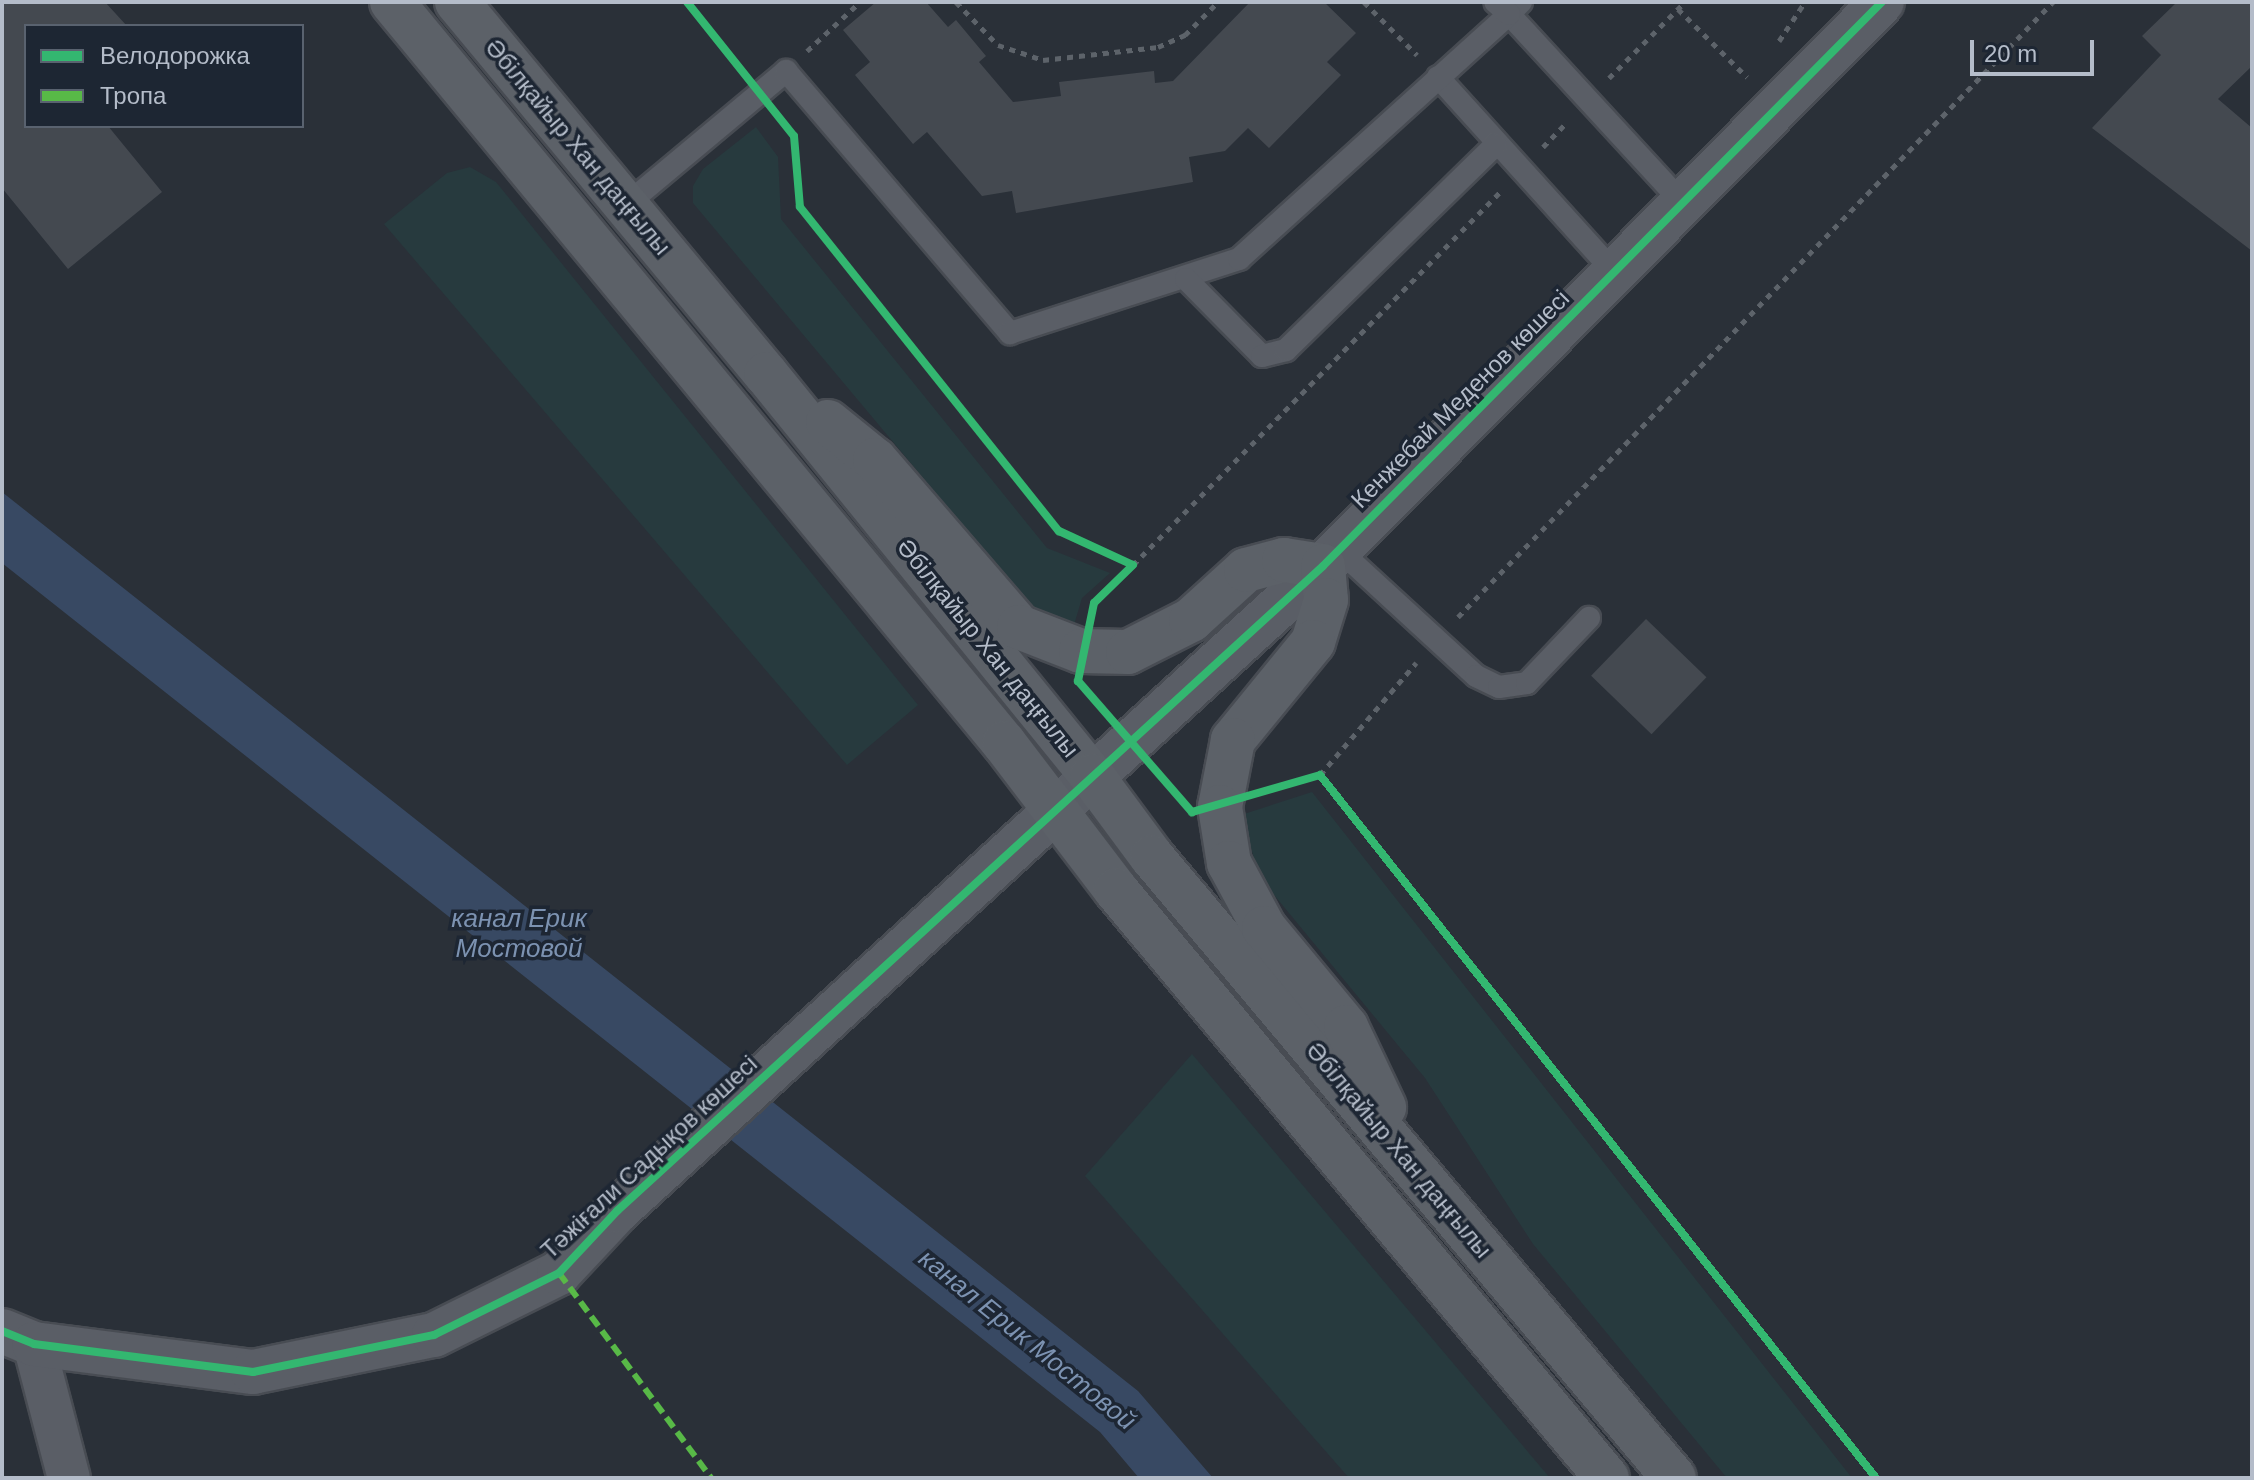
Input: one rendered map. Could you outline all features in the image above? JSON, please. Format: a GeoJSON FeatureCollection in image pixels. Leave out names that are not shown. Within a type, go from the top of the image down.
{"type":"FeatureCollection","features":[{"type":"Feature","properties":{"kind":"main road","name":"Әбілқайыр Хан даңғылы"},"geometry":{"type":"LineString","coordinates":[[392,2],[1054,810],[1607,1478]]}},
{"type":"Feature","properties":{"kind":"main road","name":"Әбілқайыр Хан даңғылы"},"geometry":{"type":"LineString","coordinates":[[457,2],[766,374],[1092,776],[1152,857],[1674,1478]]}},
{"type":"Feature","properties":{"kind":"main road"},"geometry":{"type":"LineString","coordinates":[[766,374],[875,460],[1019,627],[1081,651],[1128,652],[1191,620],[1246,570],[1284,560],[1331,558],[1326,600],[1313,642],[1233,740],[1220,807],[1236,876],[1264,928],[1346,1027],[1410,1163]]}},
{"type":"Feature","properties":{"kind":"street","name":"Кенжебай Меденов көшесі"},"geometry":{"type":"LineString","coordinates":[[1054,810],[1331,558],[1882,2]]}},
{"type":"Feature","properties":{"kind":"street","name":"Тәжіғали Садықов көшесі"},"geometry":{"type":"LineString","coordinates":[[18,1338],[253,1372],[434,1335],[559,1273],[617,1211],[1054,810]]}},
{"type":"Feature","properties":{"kind":"street"},"geometry":{"type":"LineString","coordinates":[[18,1338],[69,1478]]}},
{"type":"Feature","properties":{"kind":"lane"},"geometry":{"type":"LineString","coordinates":[[626,205],[786,71],[1010,333],[1186,279],[1239,259],[1438,77],[1508,6],[1585,103],[1683,203]]}},
{"type":"Feature","properties":{"kind":"lane"},"geometry":{"type":"LineString","coordinates":[[1438,77],[1495,145],[1614,272]]}},
{"type":"Feature","properties":{"kind":"lane"},"geometry":{"type":"LineString","coordinates":[[1186,279],[1262,356],[1286,350],[1495,145]]}},
{"type":"Feature","properties":{"kind":"lane"},"geometry":{"type":"LineString","coordinates":[[1331,558],[1436,639],[1476,676],[1499,687],[1527,683],[1589,618]]}},
{"type":"Feature","properties":{"kind":"path"},"geometry":{"type":"LineString","coordinates":[[786,71],[860,2]]}},
{"type":"Feature","properties":{"kind":"path"},"geometry":{"type":"LineString","coordinates":[[956,2],[998,45],[1043,60],[1158,47],[1185,35],[1218,2]]}},
{"type":"Feature","properties":{"kind":"path"},"geometry":{"type":"LineString","coordinates":[[1364,2],[1438,77]]}},
{"type":"Feature","properties":{"kind":"path"},"geometry":{"type":"LineString","coordinates":[[1123,575],[1685,2]]}},
{"type":"Feature","properties":{"kind":"path"},"geometry":{"type":"LineString","coordinates":[[1777,45],[1805,2]]}},
{"type":"Feature","properties":{"kind":"path"},"geometry":{"type":"LineString","coordinates":[[1306,779],[1320,775],[1436,639],[2051,5],[2042,2]]}},
{"type":"Feature","properties":{"kind":"path"},"geometry":{"type":"LineString","coordinates":[[1678,9],[1752,83],[1761,70]]}},
{"type":"Feature","properties":{"kind":"path"},"geometry":{"type":"LineString","coordinates":[[1121,559],[1133,565]]}},
{"type":"Feature","properties":{"kind":"path"},"geometry":{"type":"LineString","coordinates":[[1320,775],[1330,787]]}},
{"type":"Feature","properties":{"kind":"green space"},"geometry":{"type":"Polygon","coordinates":[[[756,127],[778,157],[781,219],[1047,548],[1110,573],[1082,598],[1074,625],[1033,609],[693,203],[693,186],[703,169],[756,127]]]}},
{"type":"Feature","properties":{"kind":"green space"},"geometry":{"type":"Polygon","coordinates":[[[470,167],[496,182],[918,705],[847,765],[384,224],[447,173],[470,167]]]}},
{"type":"Feature","properties":{"kind":"green space"},"geometry":{"type":"Polygon","coordinates":[[[1312,792],[1852,1478],[1727,1478],[1533,1244],[1425,1078],[1260,878],[1241,815],[1312,792]]]}},
{"type":"Feature","properties":{"kind":"green space"},"geometry":{"type":"Polygon","coordinates":[[[1192,1054],[1550,1478],[1349,1478],[1085,1176],[1192,1054]]]}},
{"type":"Feature","properties":{"kind":"water","name":"канал Ерик Мостовой"},"geometry":{"type":"Polygon","coordinates":[[[2,492],[1138,1391],[1213,1478],[1139,1478],[1100,1432],[2,563],[2,492]]]}},
{"type":"Feature","properties":{"kind":"building"},"geometry":{"type":"Polygon","coordinates":[[[2,2],[105,2],[125,24],[24,24],[24,128],[110,128],[162,192],[68,269],[2,188],[2,2]]]}},
{"type":"Feature","properties":{"kind":"building"},"geometry":{"type":"Polygon","coordinates":[[[876,2],[926,2],[948,27],[956,20],[986,56],[979,62],[1013,102],[1061,96],[1059,82],[1154,71],[1155,83],[1173,81],[1250,2],[1324,2],[1356,33],[1327,62],[1341,75],[1269,148],[1248,128],[1225,151],[1189,157],[1193,182],[1016,213],[1012,191],[982,196],[927,132],[913,144],[855,75],[870,62],[843,30],[876,2]]]}},
{"type":"Feature","properties":{"kind":"building"},"geometry":{"type":"Polygon","coordinates":[[[2177,2],[2252,2],[2252,66],[2218,99],[2252,128],[2252,251],[2092,128],[2161,55],[2142,36],[2177,2]]]}},
{"type":"Feature","properties":{"kind":"building"},"geometry":{"type":"Polygon","coordinates":[[[1646,619],[1706,677],[1652,734],[1591,676],[1646,619]]]}},
{"type":"Feature","properties":{"kind":"marked path"},"geometry":{"type":"LineString","coordinates":[[559,1273],[711,1478]]}},
{"type":"Feature","properties":{"kind":"cycle path"},"geometry":{"type":"LineString","coordinates":[[687,2],[794,136],[800,207],[1059,531],[1133,565],[1094,603],[1078,681],[1192,812],[1320,775],[1876,1478]]}},
{"type":"Feature","properties":{"kind":"cycle path"},"geometry":{"type":"LineString","coordinates":[[2,1331],[34,1344],[253,1372],[434,1335],[559,1273],[617,1211],[1323,566],[1882,2]]}}]}
